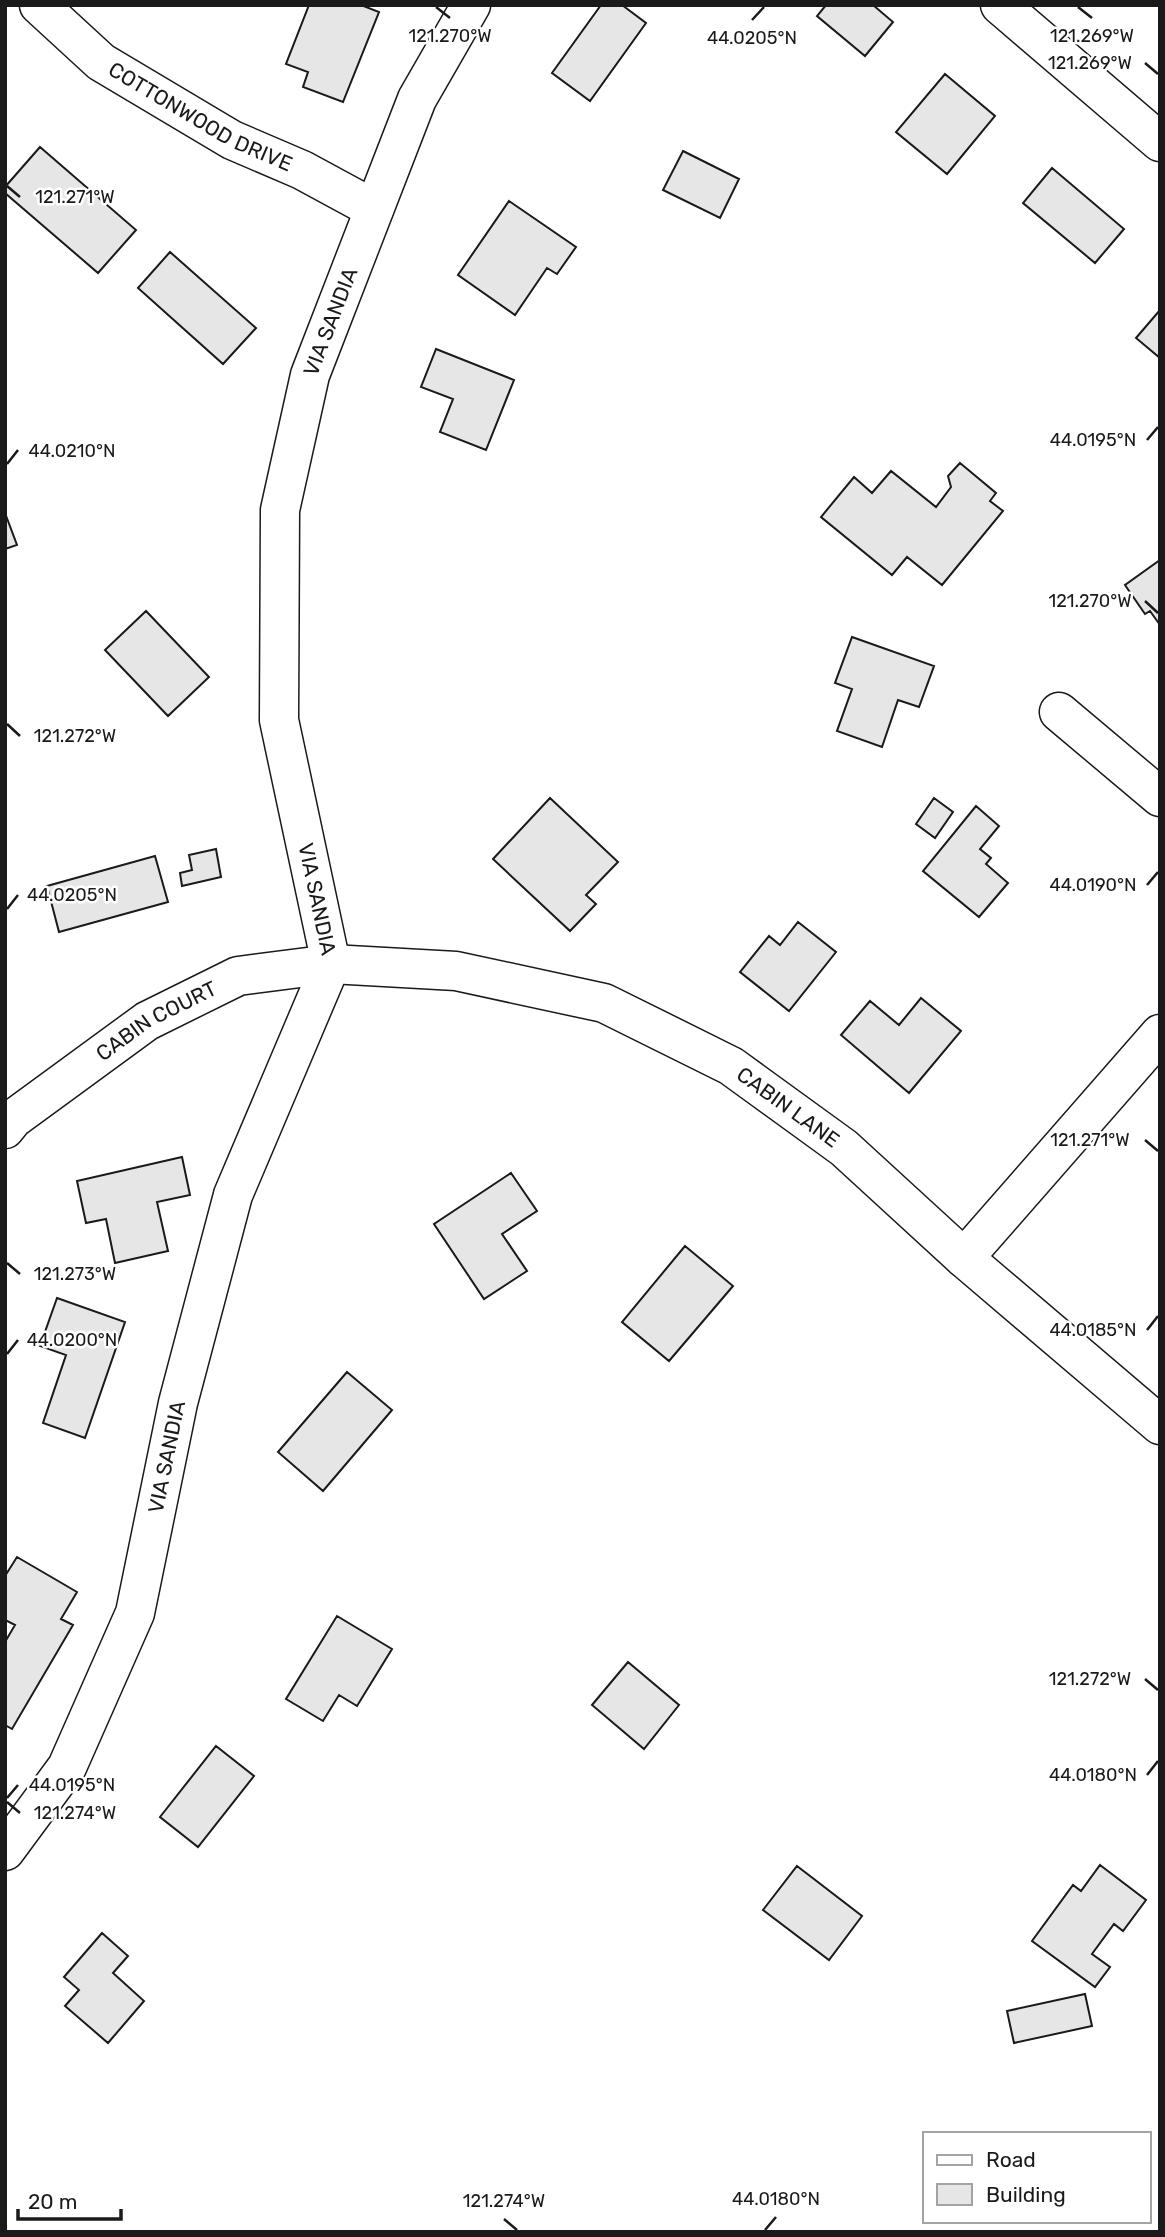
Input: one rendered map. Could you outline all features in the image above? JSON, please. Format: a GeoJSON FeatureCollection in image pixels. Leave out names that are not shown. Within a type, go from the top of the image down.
{"type":"FeatureCollection","features":[{"type":"Feature","properties":{"kind":"street","name":"COTTONWOOD DRIVE"},"geometry":{"type":"LineString","coordinates":[[39,5],[101,62],[232,140],[302,170],[374,209]]}},
{"type":"Feature","properties":{"kind":"street","name":"VIA SANDIA"},"geometry":{"type":"LineString","coordinates":[[5,1851],[66,1767],[135,1613],[178,1403],[233,1195],[285,1079],[331,964],[279,720],[280,510],[310,375],[417,99],[471,5]]}},
{"type":"Feature","properties":{"kind":"street"},"geometry":{"type":"LineString","coordinates":[[1000,5],[1160,142]]}},
{"type":"Feature","properties":{"kind":"street"},"geometry":{"type":"LineString","coordinates":[[1059,712],[1160,797]]}},
{"type":"Feature","properties":{"kind":"street","name":"CABIN COURT"},"geometry":{"type":"LineString","coordinates":[[5,1129],[13,1119],[147,1021],[237,976],[331,964]]}},
{"type":"Feature","properties":{"kind":"street","name":"CABIN LANE"},"geometry":{"type":"LineString","coordinates":[[331,964],[456,971],[604,1003],[731,1066],[844,1148],[964,1258],[1160,1425]]}},
{"type":"Feature","properties":{"kind":"street"},"geometry":{"type":"LineString","coordinates":[[964,1258],[1160,1034]]}},
{"type":"Feature","properties":{"kind":"building"},"geometry":{"type":"Polygon","coordinates":[[[309,5],[361,5],[379,12],[343,102],[303,87],[308,72],[286,64],[309,5]]]}},
{"type":"Feature","properties":{"kind":"building"},"geometry":{"type":"Polygon","coordinates":[[[601,5],[622,5],[646,23],[590,101],[552,73],[601,5]]]}},
{"type":"Feature","properties":{"kind":"building"},"geometry":{"type":"Polygon","coordinates":[[[826,5],[873,5],[893,22],[865,56],[817,16],[826,5]]]}},
{"type":"Feature","properties":{"kind":"building"},"geometry":{"type":"Polygon","coordinates":[[[945,74],[995,116],[947,174],[896,132],[945,74]]]}},
{"type":"Feature","properties":{"kind":"building"},"geometry":{"type":"Polygon","coordinates":[[[40,147],[136,230],[98,273],[5,193],[5,187],[40,147]]]}},
{"type":"Feature","properties":{"kind":"building"},"geometry":{"type":"Polygon","coordinates":[[[683,151],[739,179],[720,218],[663,190],[683,151]]]}},
{"type":"Feature","properties":{"kind":"building"},"geometry":{"type":"Polygon","coordinates":[[[1052,168],[1124,229],[1095,263],[1023,203],[1052,168]]]}},
{"type":"Feature","properties":{"kind":"building"},"geometry":{"type":"Polygon","coordinates":[[[509,201],[576,247],[557,274],[547,268],[515,315],[458,275],[509,201]]]}},
{"type":"Feature","properties":{"kind":"building"},"geometry":{"type":"Polygon","coordinates":[[[170,252],[256,328],[223,364],[138,288],[170,252]]]}},
{"type":"Feature","properties":{"kind":"building"},"geometry":{"type":"Polygon","coordinates":[[[1160,310],[1160,358],[1136,338],[1160,310]]]}},
{"type":"Feature","properties":{"kind":"building"},"geometry":{"type":"Polygon","coordinates":[[[436,349],[514,380],[486,450],[440,432],[453,399],[421,387],[436,349]]]}},
{"type":"Feature","properties":{"kind":"building"},"geometry":{"type":"Polygon","coordinates":[[[960,463],[996,493],[990,501],[1003,511],[942,585],[907,557],[892,575],[821,517],[854,477],[872,493],[891,471],[936,507],[951,487],[948,476],[960,463]]]}},
{"type":"Feature","properties":{"kind":"building"},"geometry":{"type":"Polygon","coordinates":[[[5,513],[17,545],[5,549],[5,513]]]}},
{"type":"Feature","properties":{"kind":"building"},"geometry":{"type":"Polygon","coordinates":[[[1160,560],[1160,625],[1150,611],[1145,614],[1125,585],[1160,560]]]}},
{"type":"Feature","properties":{"kind":"building"},"geometry":{"type":"Polygon","coordinates":[[[146,611],[209,677],[168,716],[105,650],[146,611]]]}},
{"type":"Feature","properties":{"kind":"building"},"geometry":{"type":"Polygon","coordinates":[[[852,637],[934,666],[919,707],[898,700],[882,747],[837,731],[852,689],[835,683],[852,637]]]}},
{"type":"Feature","properties":{"kind":"building"},"geometry":{"type":"Polygon","coordinates":[[[550,798],[618,862],[586,895],[596,904],[570,931],[493,859],[550,798]]]}},
{"type":"Feature","properties":{"kind":"building"},"geometry":{"type":"Polygon","coordinates":[[[934,798],[953,812],[935,838],[916,824],[934,798]]]}},
{"type":"Feature","properties":{"kind":"building"},"geometry":{"type":"Polygon","coordinates":[[[976,806],[999,826],[980,849],[991,858],[986,864],[1008,883],[979,917],[923,871],[976,806]]]}},
{"type":"Feature","properties":{"kind":"building"},"geometry":{"type":"Polygon","coordinates":[[[216,849],[221,877],[182,886],[180,873],[192,870],[189,855],[216,849]]]}},
{"type":"Feature","properties":{"kind":"building"},"geometry":{"type":"Polygon","coordinates":[[[155,856],[168,902],[59,932],[47,886],[155,856]]]}},
{"type":"Feature","properties":{"kind":"building"},"geometry":{"type":"Polygon","coordinates":[[[798,922],[836,952],[789,1011],[740,972],[769,936],[780,945],[798,922]]]}},
{"type":"Feature","properties":{"kind":"building"},"geometry":{"type":"Polygon","coordinates":[[[921,998],[961,1031],[909,1093],[841,1035],[870,1001],[899,1025],[921,998]]]}},
{"type":"Feature","properties":{"kind":"building"},"geometry":{"type":"Polygon","coordinates":[[[182,1157],[190,1195],[157,1202],[168,1251],[115,1263],[106,1219],[86,1223],[77,1181],[182,1157]]]}},
{"type":"Feature","properties":{"kind":"building"},"geometry":{"type":"Polygon","coordinates":[[[511,1173],[537,1211],[502,1234],[527,1271],[484,1299],[434,1224],[511,1173]]]}},
{"type":"Feature","properties":{"kind":"building"},"geometry":{"type":"Polygon","coordinates":[[[685,1246],[733,1286],[669,1361],[622,1322],[685,1246]]]}},
{"type":"Feature","properties":{"kind":"building"},"geometry":{"type":"Polygon","coordinates":[[[57,1298],[125,1322],[85,1438],[43,1423],[66,1355],[40,1346],[57,1298]]]}},
{"type":"Feature","properties":{"kind":"building"},"geometry":{"type":"Polygon","coordinates":[[[347,1372],[392,1410],[323,1491],[278,1452],[347,1372]]]}},
{"type":"Feature","properties":{"kind":"building"},"geometry":{"type":"Polygon","coordinates":[[[17,1557],[77,1592],[61,1619],[73,1625],[12,1729],[5,1725],[5,1642],[15,1625],[5,1620],[5,1576],[17,1557]]]}},
{"type":"Feature","properties":{"kind":"building"},"geometry":{"type":"Polygon","coordinates":[[[337,1616],[392,1649],[357,1706],[339,1695],[323,1721],[286,1699],[337,1616]]]}},
{"type":"Feature","properties":{"kind":"building"},"geometry":{"type":"Polygon","coordinates":[[[628,1662],[679,1705],[644,1749],[592,1705],[628,1662]]]}},
{"type":"Feature","properties":{"kind":"building"},"geometry":{"type":"Polygon","coordinates":[[[216,1746],[254,1776],[198,1847],[160,1817],[216,1746]]]}},
{"type":"Feature","properties":{"kind":"building"},"geometry":{"type":"Polygon","coordinates":[[[1100,1865],[1146,1900],[1123,1931],[1114,1924],[1092,1954],[1110,1967],[1095,1987],[1032,1941],[1073,1885],[1081,1891],[1100,1865]]]}},
{"type":"Feature","properties":{"kind":"building"},"geometry":{"type":"Polygon","coordinates":[[[797,1866],[862,1916],[829,1960],[763,1910],[797,1866]]]}},
{"type":"Feature","properties":{"kind":"building"},"geometry":{"type":"Polygon","coordinates":[[[102,1933],[128,1956],[113,1973],[144,2001],[108,2043],[65,2006],[79,1990],[64,1977],[102,1933]]]}},
{"type":"Feature","properties":{"kind":"building"},"geometry":{"type":"Polygon","coordinates":[[[1085,1994],[1092,2026],[1014,2043],[1007,2011],[1085,1994]]]}}]}
